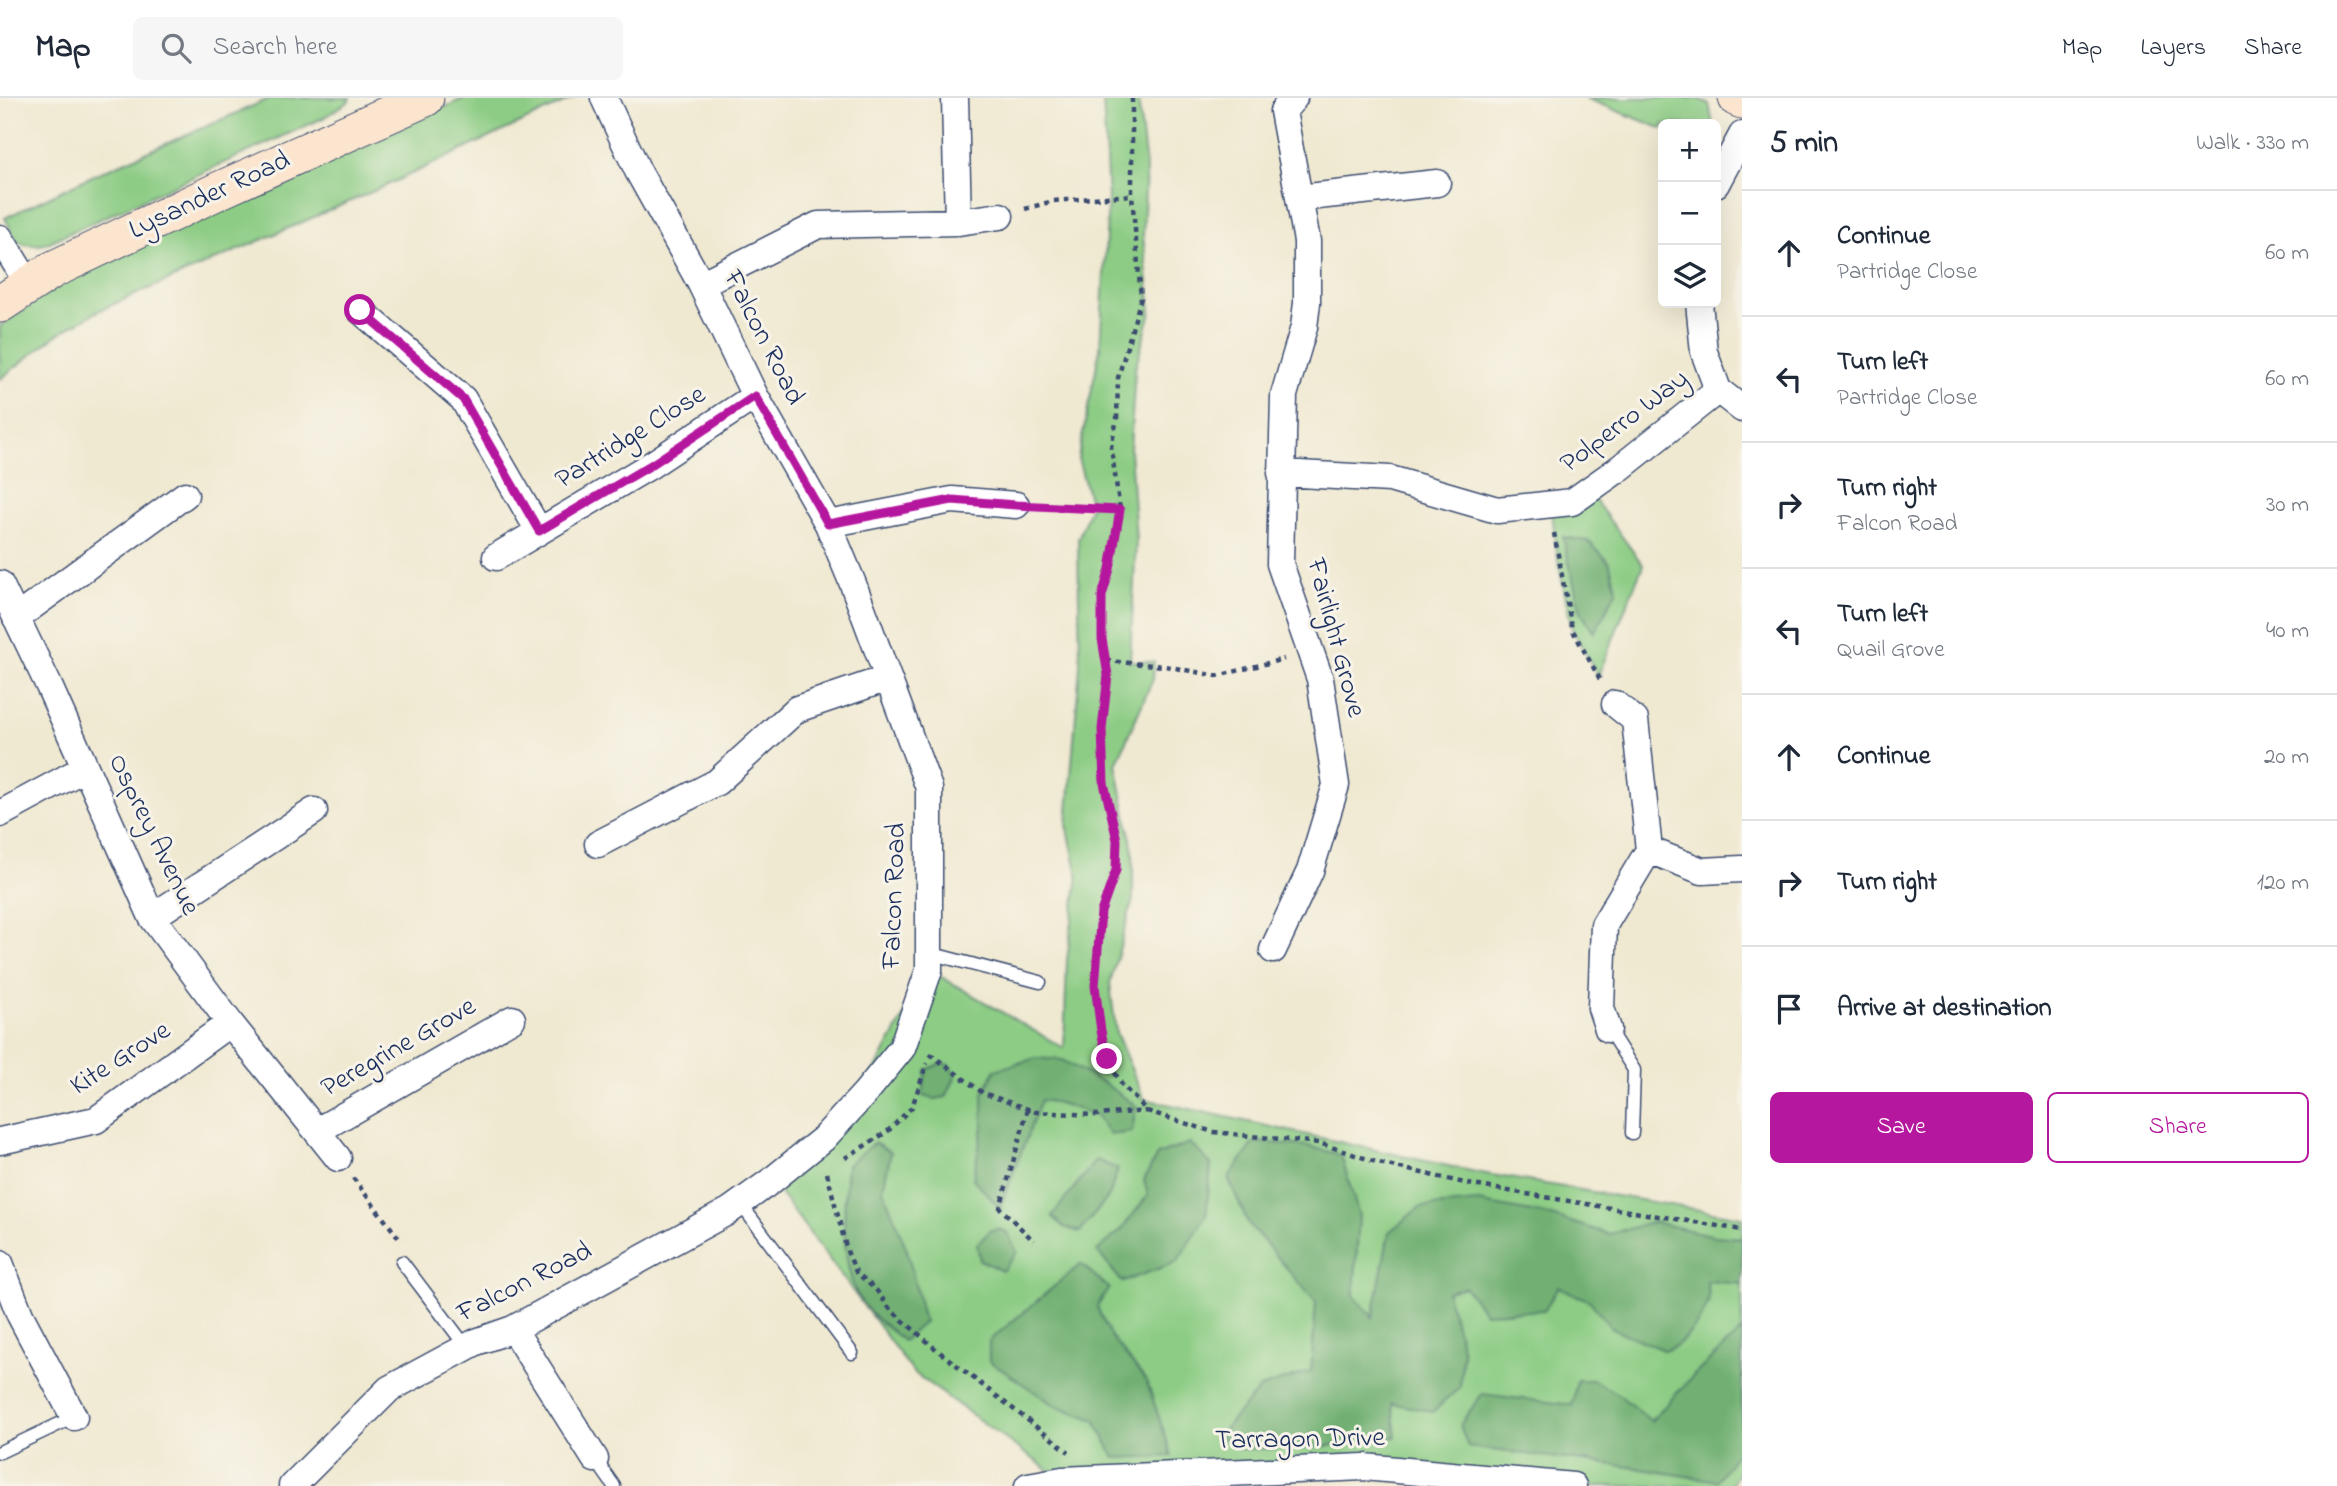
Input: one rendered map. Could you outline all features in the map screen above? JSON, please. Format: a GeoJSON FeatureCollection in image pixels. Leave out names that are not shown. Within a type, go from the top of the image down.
{"type":"FeatureCollection","features":[{"type":"Feature","properties":{"kind":"street","name":"Falcon Road"},"geometry":{"type":"LineString","coordinates":[[297,1484],[389,1389],[467,1348],[513,1329],[729,1211],[823,1139],[902,1048],[929,970],[929,788],[828,524],[755,396],[701,284],[638,171],[604,98]]}},
{"type":"Feature","properties":{"kind":"street"},"geometry":{"type":"LineString","coordinates":[[955,98],[958,222]]}},
{"type":"Feature","properties":{"kind":"street","name":"Fairlight Grove"},"geometry":{"type":"LineString","coordinates":[[1273,950],[1310,871],[1336,785],[1320,680],[1280,564],[1284,395],[1304,327],[1307,303],[1307,241],[1283,111],[1294,98]]}},
{"type":"Feature","properties":{"kind":"street"},"geometry":{"type":"LineString","coordinates":[[1737,98],[1742,100]]}},
{"type":"Feature","properties":{"kind":"street","name":"Lysander Road"},"geometry":{"type":"LineString","coordinates":[[14,294],[52,270],[402,103]]}},
{"type":"Feature","properties":{"kind":"street"},"geometry":{"type":"LineString","coordinates":[[1717,182],[1742,135]]}},
{"type":"Feature","properties":{"kind":"street"},"geometry":{"type":"LineString","coordinates":[[1299,198],[1437,183]]}},
{"type":"Feature","properties":{"kind":"street"},"geometry":{"type":"LineString","coordinates":[[701,284],[818,225],[958,222],[1000,216]]}},
{"type":"Feature","properties":{"kind":"street"},"geometry":{"type":"LineString","coordinates":[[0,237],[14,294]]}},
{"type":"Feature","properties":{"kind":"street"},"geometry":{"type":"LineString","coordinates":[[1700,308],[1704,352],[1718,390],[1742,409]]}},
{"type":"Feature","properties":{"kind":"street","name":"Partridge Close"},"geometry":{"type":"LineString","coordinates":[[360,310],[463,399],[539,531]]}},
{"type":"Feature","properties":{"kind":"street","name":"Polperro Way"},"geometry":{"type":"LineString","coordinates":[[1282,464],[1390,479],[1497,510],[1572,502],[1620,468],[1718,390]]}},
{"type":"Feature","properties":{"kind":"street","name":"Partridge Close"},"geometry":{"type":"LineString","coordinates":[[496,557],[651,465],[755,396]]}},
{"type":"Feature","properties":{"kind":"street"},"geometry":{"type":"LineString","coordinates":[[16,618],[184,495]]}},
{"type":"Feature","properties":{"kind":"street"},"geometry":{"type":"LineString","coordinates":[[828,524],[952,500],[1016,505]]}},
{"type":"Feature","properties":{"kind":"street","name":"Osprey Avenue"},"geometry":{"type":"LineString","coordinates":[[0,583],[152,917],[230,1023],[338,1158]]}},
{"type":"Feature","properties":{"kind":"street"},"geometry":{"type":"LineString","coordinates":[[598,845],[718,782],[797,709],[888,678]]}},
{"type":"Feature","properties":{"kind":"street"},"geometry":{"type":"LineString","coordinates":[[1608,1029],[1601,1008],[1604,925],[1649,850],[1635,720],[1615,704]]}},
{"type":"Feature","properties":{"kind":"street"},"geometry":{"type":"LineString","coordinates":[[0,814],[86,768]]}},
{"type":"Feature","properties":{"kind":"street"},"geometry":{"type":"LineString","coordinates":[[152,917],[314,811]]}},
{"type":"Feature","properties":{"kind":"street"},"geometry":{"type":"LineString","coordinates":[[1649,850],[1702,870],[1742,869]]}},
{"type":"Feature","properties":{"kind":"street","name":"Peregrine Grove"},"geometry":{"type":"LineString","coordinates":[[317,1130],[512,1019]]}},
{"type":"Feature","properties":{"kind":"street","name":"Kite Grove"},"geometry":{"type":"LineString","coordinates":[[0,1141],[96,1120],[230,1023]]}},
{"type":"Feature","properties":{"kind":"street"},"geometry":{"type":"LineString","coordinates":[[0,1263],[20,1315],[74,1417]]}},
{"type":"Feature","properties":{"kind":"street"},"geometry":{"type":"LineString","coordinates":[[513,1329],[595,1459]]}},
{"type":"Feature","properties":{"kind":"street","name":"Tarragon Drive"},"geometry":{"type":"LineString","coordinates":[[1028,1486],[1062,1480],[1155,1481],[1364,1467],[1573,1486]]}},
{"type":"Feature","properties":{"kind":"lane"},"geometry":{"type":"LineString","coordinates":[[929,953],[1040,982]]}},
{"type":"Feature","properties":{"kind":"lane"},"geometry":{"type":"LineString","coordinates":[[1608,1029],[1634,1070],[1632,1133]]}},
{"type":"Feature","properties":{"kind":"lane"},"geometry":{"type":"LineString","coordinates":[[740,1203],[852,1353]]}},
{"type":"Feature","properties":{"kind":"lane"},"geometry":{"type":"LineString","coordinates":[[402,1262],[467,1348]]}},
{"type":"Feature","properties":{"kind":"lane"},"geometry":{"type":"LineString","coordinates":[[0,1452],[74,1417]]}},
{"type":"Feature","properties":{"kind":"lane"},"geometry":{"type":"LineString","coordinates":[[595,1459],[614,1486]]}},
{"type":"Feature","properties":{"kind":"path"},"geometry":{"type":"LineString","coordinates":[[1132,98],[1132,195],[1141,298],[1118,377],[1117,419],[1111,447],[1120,510],[1110,569],[1102,596],[1102,639],[1108,675],[1102,729],[1104,783],[1117,840],[1116,870],[1101,912],[1095,986],[1107,1059],[1122,1085],[1147,1111]]}},
{"type":"Feature","properties":{"kind":"path"},"geometry":{"type":"LineString","coordinates":[[1000,216],[1053,201],[1132,195]]}},
{"type":"Feature","properties":{"kind":"path"},"geometry":{"type":"LineString","coordinates":[[1016,505],[1120,510]]}},
{"type":"Feature","properties":{"kind":"path"},"geometry":{"type":"LineString","coordinates":[[1551,505],[1558,561],[1572,629],[1586,659],[1615,704]]}},
{"type":"Feature","properties":{"kind":"path"},"geometry":{"type":"LineString","coordinates":[[1106,661],[1165,666],[1217,676],[1311,652]]}},
{"type":"Feature","properties":{"kind":"path"},"geometry":{"type":"LineString","coordinates":[[929,1054],[983,1093],[1036,1112],[1096,1115],[1147,1111],[1213,1132],[1319,1143],[1379,1163],[1473,1185],[1742,1230]]}},
{"type":"Feature","properties":{"kind":"path"},"geometry":{"type":"LineString","coordinates":[[1028,1109],[1000,1208],[1034,1241]]}},
{"type":"Feature","properties":{"kind":"path"},"geometry":{"type":"LineString","coordinates":[[825,1166],[847,1251],[856,1272],[877,1291],[890,1309],[937,1350],[1067,1449],[1086,1479]]}},
{"type":"Feature","properties":{"kind":"green space"},"geometry":{"type":"Polygon","coordinates":[[[271,98],[350,98],[323,118],[45,244],[23,244],[12,232],[5,218],[92,176],[271,98]]]}},
{"type":"Feature","properties":{"kind":"green space"},"geometry":{"type":"Polygon","coordinates":[[[465,98],[574,98],[383,187],[100,310],[58,334],[0,379],[0,326],[69,279],[189,221],[465,98]]]}},
{"type":"Feature","properties":{"kind":"green space"},"geometry":{"type":"Polygon","coordinates":[[[1103,98],[1138,98],[1146,167],[1143,236],[1151,312],[1135,369],[1130,450],[1136,541],[1130,661],[1154,662],[1153,679],[1116,764],[1133,851],[1133,899],[1110,983],[1116,1033],[1144,1099],[1480,1173],[1742,1217],[1742,1468],[1730,1486],[1569,1486],[1292,1469],[1062,1480],[913,1372],[771,1181],[860,1098],[929,970],[1064,1048],[1067,960],[1078,875],[1067,825],[1080,665],[1078,539],[1091,506],[1078,458],[1100,349],[1108,199],[1103,98]]]}},
{"type":"Feature","properties":{"kind":"green space"},"geometry":{"type":"Polygon","coordinates":[[[1585,98],[1696,98],[1709,104],[1712,119],[1658,119],[1658,127],[1585,98]]]}},
{"type":"Feature","properties":{"kind":"green space"},"geometry":{"type":"Polygon","coordinates":[[[1588,491],[1643,565],[1598,676],[1572,629],[1558,561],[1551,505],[1588,491]]]}},
{"type":"Feature","properties":{"kind":"green space"},"geometry":{"type":"Polygon","coordinates":[[[1563,537],[1588,541],[1609,562],[1617,590],[1594,633],[1580,609],[1563,537]]]}},
{"type":"Feature","properties":{"kind":"green space"},"geometry":{"type":"Polygon","coordinates":[[[1036,1058],[1062,1060],[1104,1083],[1136,1106],[1132,1132],[1110,1135],[1096,1115],[1041,1100],[1000,1208],[973,1179],[983,1127],[983,1093],[995,1070],[1036,1058]]]}},
{"type":"Feature","properties":{"kind":"green space"},"geometry":{"type":"Polygon","coordinates":[[[942,1063],[949,1065],[956,1075],[946,1097],[935,1099],[923,1096],[926,1070],[942,1063]]]}},
{"type":"Feature","properties":{"kind":"green space"},"geometry":{"type":"Polygon","coordinates":[[[1255,1142],[1308,1146],[1341,1155],[1359,1216],[1354,1296],[1373,1317],[1389,1232],[1420,1207],[1478,1202],[1548,1215],[1609,1234],[1654,1222],[1715,1236],[1742,1238],[1742,1284],[1707,1281],[1709,1301],[1701,1317],[1683,1339],[1670,1349],[1663,1350],[1611,1328],[1590,1301],[1558,1287],[1545,1310],[1485,1313],[1465,1287],[1447,1292],[1463,1351],[1460,1387],[1433,1412],[1392,1403],[1396,1437],[1311,1448],[1238,1449],[1219,1435],[1260,1388],[1311,1371],[1316,1302],[1248,1223],[1228,1178],[1255,1142]]]}},
{"type":"Feature","properties":{"kind":"green space"},"geometry":{"type":"Polygon","coordinates":[[[874,1143],[891,1152],[883,1189],[907,1250],[924,1322],[903,1341],[866,1308],[857,1294],[847,1259],[844,1220],[847,1165],[874,1143]]]}},
{"type":"Feature","properties":{"kind":"green space"},"geometry":{"type":"Polygon","coordinates":[[[1190,1143],[1211,1164],[1206,1216],[1177,1262],[1122,1282],[1097,1251],[1121,1230],[1148,1195],[1144,1180],[1157,1155],[1190,1143]]]}},
{"type":"Feature","properties":{"kind":"green space"},"geometry":{"type":"Polygon","coordinates":[[[1096,1160],[1118,1169],[1109,1196],[1080,1232],[1064,1227],[1052,1216],[1096,1160]]]}},
{"type":"Feature","properties":{"kind":"green space"},"geometry":{"type":"Polygon","coordinates":[[[991,1230],[1007,1232],[1017,1252],[1002,1271],[980,1260],[977,1244],[991,1230]]]}},
{"type":"Feature","properties":{"kind":"green space"},"geometry":{"type":"Polygon","coordinates":[[[1081,1264],[1109,1288],[1097,1307],[1110,1335],[1147,1382],[1172,1456],[1115,1458],[1095,1420],[1054,1405],[989,1361],[989,1341],[1081,1264]]]}},
{"type":"Feature","properties":{"kind":"green space"},"geometry":{"type":"Polygon","coordinates":[[[1742,1330],[1742,1445],[1717,1481],[1616,1465],[1468,1447],[1460,1425],[1482,1394],[1572,1405],[1577,1380],[1593,1380],[1618,1394],[1651,1421],[1692,1377],[1742,1330]]]}},
{"type":"Feature","properties":{"kind":"route"},"geometry":{"type":"LineString","coordinates":[[360,310],[463,399],[539,531],[651,465],[755,396],[828,524],[952,500],[1120,510],[1110,569],[1102,596],[1102,639],[1108,675],[1102,729],[1104,783],[1117,840],[1116,870],[1101,912],[1095,986],[1107,1059]]}}]}
